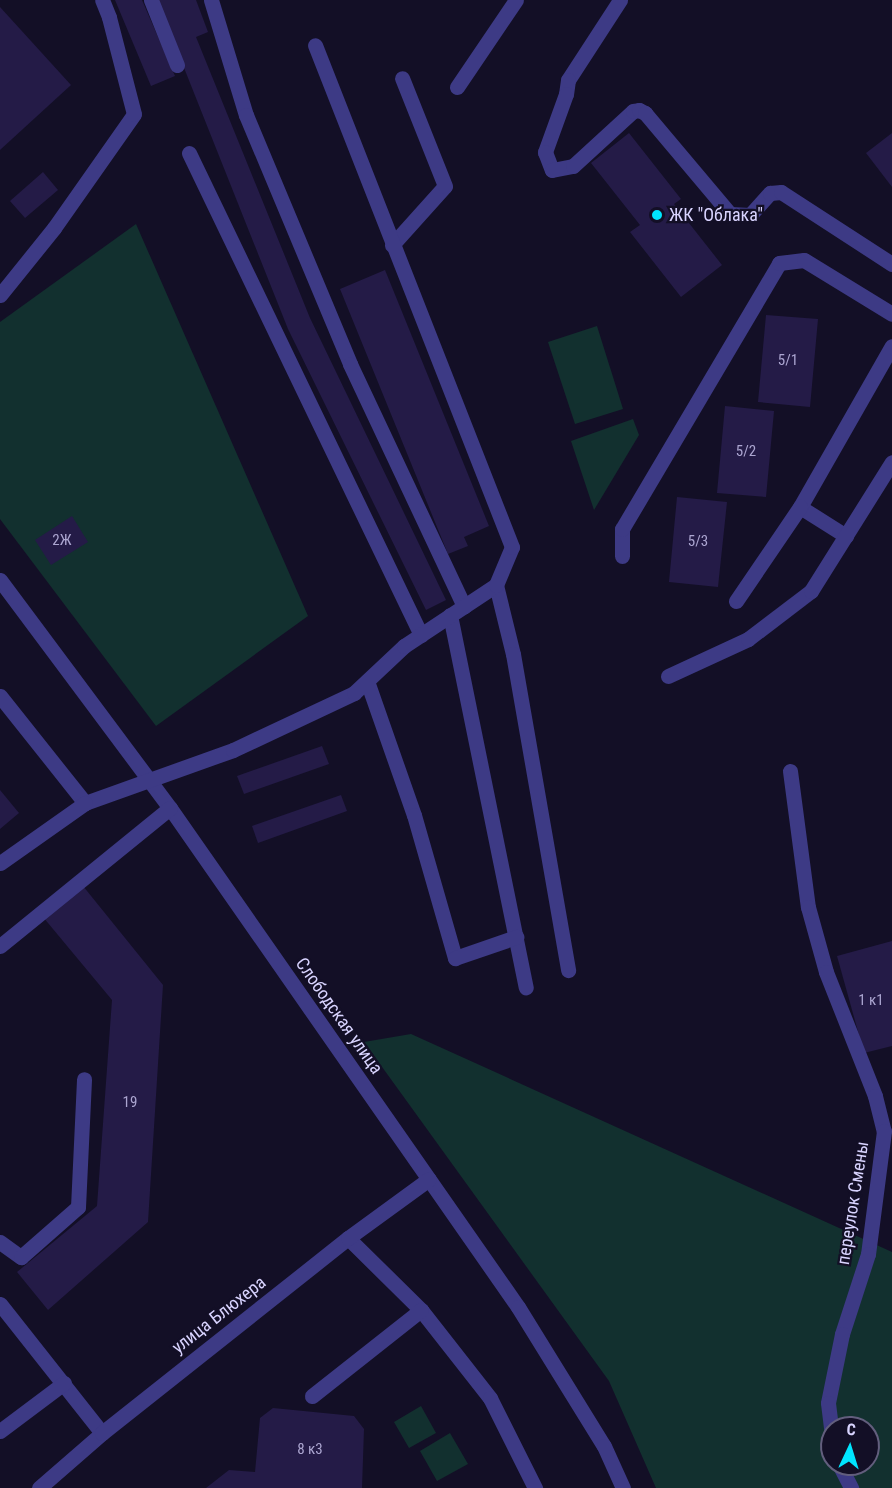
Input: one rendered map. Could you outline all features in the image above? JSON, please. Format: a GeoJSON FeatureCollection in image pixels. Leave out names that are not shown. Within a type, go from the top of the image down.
{"type":"FeatureCollection","features":[{"type":"Feature","properties":{"kind":"street"},"geometry":{"type":"LineString","coordinates":[[0,295],[54,228],[134,114],[110,17],[102,0]]}},
{"type":"Feature","properties":{"kind":"street"},"geometry":{"type":"LineString","coordinates":[[152,0],[177,65]]}},
{"type":"Feature","properties":{"kind":"street"},"geometry":{"type":"LineString","coordinates":[[211,0],[246,116],[350,364],[464,606]]}},
{"type":"Feature","properties":{"kind":"street"},"geometry":{"type":"LineString","coordinates":[[456,87],[516,0]]}},
{"type":"Feature","properties":{"kind":"street"},"geometry":{"type":"LineString","coordinates":[[620,0],[568,80],[566,94],[545,152],[552,170],[573,166],[633,111],[639,110],[645,113],[730,214],[750,215],[770,193],[781,192],[892,264]]}},
{"type":"Feature","properties":{"kind":"street"},"geometry":{"type":"LineString","coordinates":[[0,863],[85,803],[244,745],[354,693],[404,646],[496,585],[512,547],[315,45]]}},
{"type":"Feature","properties":{"kind":"street"},"geometry":{"type":"LineString","coordinates":[[392,245],[445,186],[402,78]]}},
{"type":"Feature","properties":{"kind":"street"},"geometry":{"type":"LineString","coordinates":[[189,153],[421,635]]}},
{"type":"Feature","properties":{"kind":"street"},"geometry":{"type":"LineString","coordinates":[[622,556],[622,529],[779,263],[804,260],[892,314]]}},
{"type":"Feature","properties":{"kind":"street"},"geometry":{"type":"LineString","coordinates":[[736,601],[800,507],[892,346]]}},
{"type":"Feature","properties":{"kind":"street"},"geometry":{"type":"LineString","coordinates":[[668,676],[748,639],[811,591],[892,462]]}},
{"type":"Feature","properties":{"kind":"street"},"geometry":{"type":"LineString","coordinates":[[892,476],[892,483]]}},
{"type":"Feature","properties":{"kind":"street"},"geometry":{"type":"LineString","coordinates":[[800,507],[846,536]]}},
{"type":"Feature","properties":{"kind":"street","name":"Слободская улица"},"geometry":{"type":"LineString","coordinates":[[0,580],[170,808],[518,1307],[604,1446],[623,1488]]}},
{"type":"Feature","properties":{"kind":"street"},"geometry":{"type":"LineString","coordinates":[[496,585],[513,654],[568,970]]}},
{"type":"Feature","properties":{"kind":"street"},"geometry":{"type":"LineString","coordinates":[[450,615],[526,987]]}},
{"type":"Feature","properties":{"kind":"street"},"geometry":{"type":"LineString","coordinates":[[367,681],[414,815],[455,958],[516,937]]}},
{"type":"Feature","properties":{"kind":"street"},"geometry":{"type":"LineString","coordinates":[[0,696],[85,803]]}},
{"type":"Feature","properties":{"kind":"street","name":"переулок Смены"},"geometry":{"type":"LineString","coordinates":[[790,771],[808,907],[826,972],[875,1096],[884,1131],[867,1254],[842,1334],[828,1403],[830,1416]]}},
{"type":"Feature","properties":{"kind":"street"},"geometry":{"type":"LineString","coordinates":[[0,946],[170,808]]}},
{"type":"Feature","properties":{"kind":"street"},"geometry":{"type":"LineString","coordinates":[[0,1242],[21,1257],[78,1207],[84,1079]]}},
{"type":"Feature","properties":{"kind":"street","name":"улица Блюхера"},"geometry":{"type":"LineString","coordinates":[[39,1488],[102,1432],[348,1238],[429,1179]]}},
{"type":"Feature","properties":{"kind":"street"},"geometry":{"type":"LineString","coordinates":[[348,1238],[421,1310],[490,1398],[534,1488]]}},
{"type":"Feature","properties":{"kind":"street"},"geometry":{"type":"LineString","coordinates":[[0,1304],[102,1432]]}},
{"type":"Feature","properties":{"kind":"street"},"geometry":{"type":"LineString","coordinates":[[312,1396],[421,1310]]}},
{"type":"Feature","properties":{"kind":"street"},"geometry":{"type":"LineString","coordinates":[[0,1431],[64,1383]]}},
{"type":"Feature","properties":{"kind":"green space"},"geometry":{"type":"Polygon","coordinates":[[[136,224],[308,616],[156,726],[0,519],[0,322],[136,224]]]}},
{"type":"Feature","properties":{"kind":"green space"},"geometry":{"type":"Polygon","coordinates":[[[597,326],[623,409],[575,424],[548,342],[597,326]]]}},
{"type":"Feature","properties":{"kind":"green space"},"geometry":{"type":"Polygon","coordinates":[[[633,419],[639,435],[594,510],[571,441],[633,419]]]}},
{"type":"Feature","properties":{"kind":"green space"},"geometry":{"type":"Polygon","coordinates":[[[411,1034],[892,1252],[892,1488],[656,1488],[609,1381],[364,1042],[411,1034]]]}},
{"type":"Feature","properties":{"kind":"green space"},"geometry":{"type":"Polygon","coordinates":[[[421,1406],[436,1433],[409,1448],[394,1422],[421,1406]]]}},
{"type":"Feature","properties":{"kind":"green space"},"geometry":{"type":"Polygon","coordinates":[[[450,1433],[468,1464],[437,1481],[420,1451],[450,1433]]]}},
{"type":"Feature","properties":{"kind":"building"},"geometry":{"type":"Polygon","coordinates":[[[115,0],[142,0],[175,76],[151,86],[115,0]]]}},
{"type":"Feature","properties":{"kind":"building"},"geometry":{"type":"Polygon","coordinates":[[[157,0],[196,0],[208,32],[196,37],[310,318],[446,600],[426,610],[288,329],[157,0]]]}},
{"type":"Feature","properties":{"kind":"building"},"geometry":{"type":"Polygon","coordinates":[[[0,7],[71,85],[0,150],[0,7]]]}},
{"type":"Feature","properties":{"kind":"building","name":"ЖК \"Облака\""},"geometry":{"type":"Polygon","coordinates":[[[629,133],[681,199],[674,204],[722,265],[681,297],[630,232],[640,225],[591,163],[629,133]]]}},
{"type":"Feature","properties":{"kind":"building"},"geometry":{"type":"Polygon","coordinates":[[[892,133],[892,187],[866,153],[892,133]]]}},
{"type":"Feature","properties":{"kind":"building"},"geometry":{"type":"Polygon","coordinates":[[[43,172],[58,190],[25,218],[10,201],[43,172]]]}},
{"type":"Feature","properties":{"kind":"building"},"geometry":{"type":"Polygon","coordinates":[[[385,270],[489,526],[464,537],[468,546],[448,554],[340,289],[385,270]]]}},
{"type":"Feature","properties":{"kind":"building"},"geometry":{"type":"Polygon","coordinates":[[[766,315],[818,319],[810,407],[758,402],[766,315]]]}},
{"type":"Feature","properties":{"kind":"building"},"geometry":{"type":"Polygon","coordinates":[[[725,406],[774,411],[766,497],[717,493],[725,406]]]}},
{"type":"Feature","properties":{"kind":"building"},"geometry":{"type":"Polygon","coordinates":[[[677,497],[727,502],[718,587],[669,582],[677,497]]]}},
{"type":"Feature","properties":{"kind":"building"},"geometry":{"type":"Polygon","coordinates":[[[72,516],[88,542],[51,565],[35,540],[72,516]]]}},
{"type":"Feature","properties":{"kind":"building"},"geometry":{"type":"Polygon","coordinates":[[[322,746],[329,764],[244,794],[237,776],[322,746]]]}},
{"type":"Feature","properties":{"kind":"building"},"geometry":{"type":"Polygon","coordinates":[[[0,790],[19,813],[0,829],[0,790]]]}},
{"type":"Feature","properties":{"kind":"building"},"geometry":{"type":"Polygon","coordinates":[[[341,795],[347,811],[258,843],[252,826],[341,795]]]}},
{"type":"Feature","properties":{"kind":"building"},"geometry":{"type":"Polygon","coordinates":[[[83,886],[163,985],[148,1222],[48,1310],[17,1272],[97,1206],[112,1000],[43,917],[83,886]]]}},
{"type":"Feature","properties":{"kind":"building"},"geometry":{"type":"Polygon","coordinates":[[[892,941],[892,1046],[864,1053],[837,956],[892,941]]]}},
{"type":"Feature","properties":{"kind":"building"},"geometry":{"type":"Polygon","coordinates":[[[273,1408],[354,1416],[364,1429],[362,1488],[206,1488],[229,1470],[255,1472],[260,1418],[273,1408]]]}},
{"type":"Feature","properties":{"kind":"place","name":"ЖК \"Облака\""},"geometry":{"type":"Point","coordinates":[657,215]}}]}
